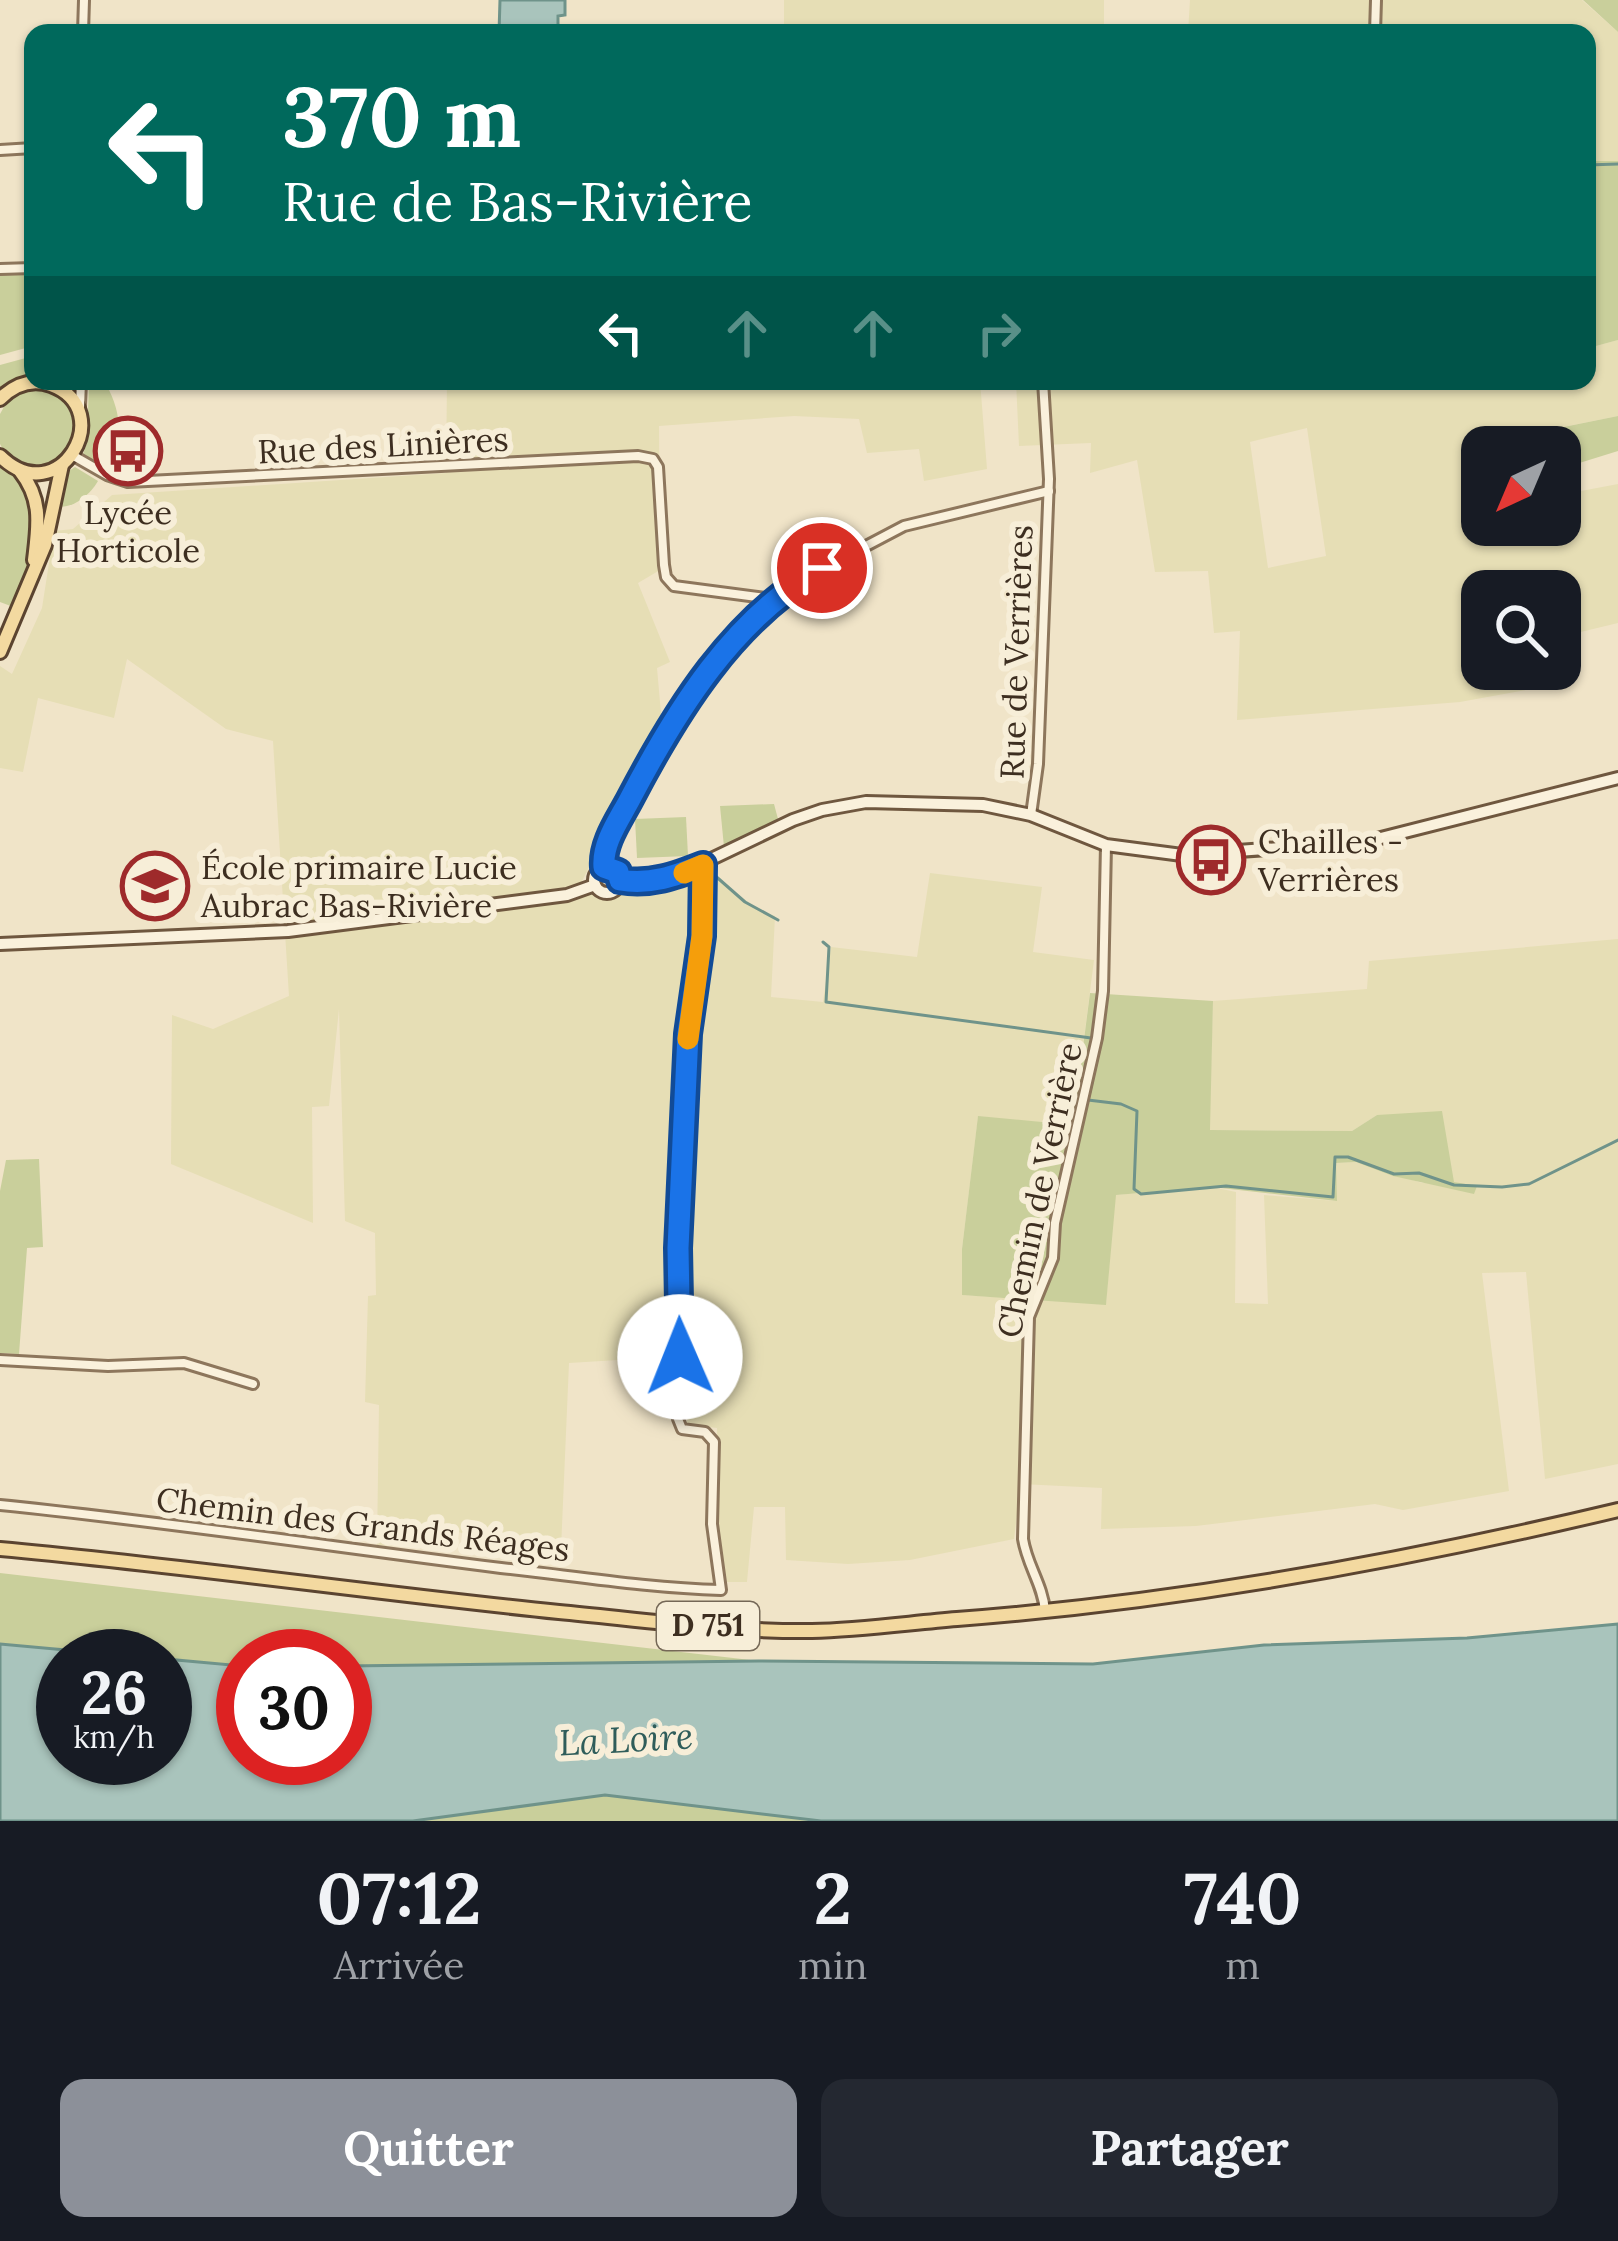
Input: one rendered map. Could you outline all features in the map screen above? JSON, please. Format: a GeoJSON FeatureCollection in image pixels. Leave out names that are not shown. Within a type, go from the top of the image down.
{"type":"FeatureCollection","features":[{"type":"Feature","properties":{"kind":"main road"},"geometry":{"type":"LineString","coordinates":[[0,652],[45,545],[67,460],[79,442],[80,414],[60,390]]}},
{"type":"Feature","properties":{"kind":"main road"},"geometry":{"type":"LineString","coordinates":[[0,456],[20,470],[35,493],[32,572]]}},
{"type":"Feature","properties":{"kind":"main road"},"geometry":{"type":"LineString","coordinates":[[20,470],[42,473],[67,460]]}},
{"type":"Feature","properties":{"kind":"main road","name":"D 751"},"geometry":{"type":"LineString","coordinates":[[0,1549],[160,1564],[399,1596],[732,1629],[813,1630],[1180,1596],[1415,1556],[1618,1510]]}},
{"type":"Feature","properties":{"kind":"street"},"geometry":{"type":"LineString","coordinates":[[66,393],[70,390]]}},
{"type":"Feature","properties":{"kind":"street"},"geometry":{"type":"LineString","coordinates":[[80,414],[81,390]]}},
{"type":"Feature","properties":{"kind":"street","name":"Rue de Verrières"},"geometry":{"type":"LineString","coordinates":[[1031,815],[1038,764],[1049,490],[1043,390]]}},
{"type":"Feature","properties":{"kind":"street","name":"Rue des Linières"},"geometry":{"type":"LineString","coordinates":[[67,460],[128,482],[638,456],[653,459],[658,467],[666,577],[684,589],[772,602]]}},
{"type":"Feature","properties":{"kind":"street"},"geometry":{"type":"LineString","coordinates":[[604,867],[615,869],[620,880],[617,889],[608,893],[596,885],[595,876],[604,867],[611,836],[668,733],[719,657],[788,587],[904,526],[1049,490]]}},
{"type":"Feature","properties":{"kind":"street"},"geometry":{"type":"LineString","coordinates":[[620,880],[654,881],[703,865],[822,809],[915,801],[983,805],[1031,815],[1106,845],[1157,854],[1218,853],[1365,842],[1618,778]]}},
{"type":"Feature","properties":{"kind":"street","name":"Chemin de Verrière"},"geometry":{"type":"LineString","coordinates":[[1046,1612],[1044,1591],[1030,1568],[1023,1539],[1029,1317],[1053,1258],[1055,1223],[1097,1038],[1103,991],[1106,845]]}},
{"type":"Feature","properties":{"kind":"street","name":"Chemin des Grands Réages"},"geometry":{"type":"LineString","coordinates":[[0,1505],[721,1590],[712,1524],[714,1442],[705,1432],[682,1429],[677,1419],[678,1248],[689,1018],[702,936],[703,865]]}},
{"type":"Feature","properties":{"kind":"street"},"geometry":{"type":"LineString","coordinates":[[0,944],[288,931],[567,895],[596,885]]}},
{"type":"Feature","properties":{"kind":"street"},"geometry":{"type":"LineString","coordinates":[[0,1360],[108,1366],[184,1363],[253,1384]]}},
{"type":"Feature","properties":{"kind":"shaded area"},"geometry":{"type":"Polygon","coordinates":[[[784,0],[1104,0],[1104,24],[784,24],[784,0]]]}},
{"type":"Feature","properties":{"kind":"shaded area"},"geometry":{"type":"Polygon","coordinates":[[[1190,0],[1582,0],[1618,32],[1618,161],[1596,161],[1596,24],[1189,24],[1190,0]]]}},
{"type":"Feature","properties":{"kind":"shaded area"},"geometry":{"type":"Polygon","coordinates":[[[1618,340],[1618,416],[1568,426],[1461,426],[1461,546],[1581,546],[1581,491],[1618,484],[1618,623],[1581,632],[1581,570],[1461,570],[1461,690],[1526,690],[1460,702],[1237,720],[1240,631],[1214,633],[1208,571],[1155,572],[1137,460],[1090,473],[1091,443],[1019,446],[1016,390],[1596,390],[1596,346],[1618,340]],[[1307,428],[1250,442],[1268,568],[1326,556],[1307,428]]]}},
{"type":"Feature","properties":{"kind":"shaded area"},"geometry":{"type":"Polygon","coordinates":[[[447,390],[981,390],[987,469],[924,481],[919,449],[867,453],[859,419],[794,416],[659,426],[660,570],[638,583],[670,662],[657,668],[662,725],[581,883],[630,891],[696,872],[712,876],[775,916],[771,997],[823,1002],[831,947],[917,957],[930,873],[1042,887],[1033,952],[1094,960],[1073,1125],[978,1117],[962,1249],[963,1295],[1106,1304],[1115,1195],[1212,1187],[1236,1192],[1235,1303],[1268,1304],[1264,1195],[1336,1201],[1336,1163],[1356,1162],[1422,1183],[1454,1183],[1377,1115],[1352,1131],[1209,1130],[1213,1001],[1367,989],[1369,961],[1618,939],[1618,1464],[1545,1479],[1526,1272],[1482,1273],[1509,1491],[1403,1510],[1375,1504],[1196,1526],[1101,1529],[1102,1488],[1021,1484],[1014,1539],[910,1560],[848,1564],[786,1560],[785,1507],[754,1507],[747,1582],[727,1582],[718,1539],[717,1428],[687,1424],[683,1356],[569,1363],[561,1549],[499,1543],[436,1526],[436,1548],[377,1545],[379,1405],[365,1402],[368,1296],[376,1295],[375,1233],[345,1221],[339,1009],[329,1106],[312,1107],[313,1223],[171,1164],[172,1015],[213,1029],[289,996],[273,741],[226,729],[127,659],[114,718],[38,698],[23,772],[0,768],[0,666],[12,674],[42,608],[54,531],[73,529],[112,495],[446,473],[447,390]]]}},
{"type":"Feature","properties":{"kind":"green space"},"geometry":{"type":"Polygon","coordinates":[[[1583,0],[1618,0],[1618,32],[1583,0]]]}},
{"type":"Feature","properties":{"kind":"green space"},"geometry":{"type":"Polygon","coordinates":[[[1596,161],[1618,161],[1618,340],[1596,346],[1596,161]]]}},
{"type":"Feature","properties":{"kind":"green space"},"geometry":{"type":"Polygon","coordinates":[[[24,274],[24,348],[0,355],[0,275],[24,274]]]}},
{"type":"Feature","properties":{"kind":"green space"},"geometry":{"type":"Polygon","coordinates":[[[24,358],[24,381],[0,392],[0,365],[24,358]]]}},
{"type":"Feature","properties":{"kind":"green space"},"geometry":{"type":"Polygon","coordinates":[[[89,390],[108,390],[119,434],[110,466],[103,468],[83,454],[89,390]]]}},
{"type":"Feature","properties":{"kind":"green space"},"geometry":{"type":"Polygon","coordinates":[[[21,393],[51,393],[72,414],[72,444],[51,465],[21,465],[0,444],[0,414],[21,393]]]}},
{"type":"Feature","properties":{"kind":"green space"},"geometry":{"type":"Polygon","coordinates":[[[1618,416],[1618,451],[1581,462],[1581,426],[1568,426],[1618,416]]]}},
{"type":"Feature","properties":{"kind":"green space"},"geometry":{"type":"Polygon","coordinates":[[[0,467],[27,487],[35,519],[16,608],[0,602],[0,467]]]}},
{"type":"Feature","properties":{"kind":"green space"},"geometry":{"type":"Polygon","coordinates":[[[75,467],[98,481],[80,500],[56,506],[64,474],[75,467]]]}},
{"type":"Feature","properties":{"kind":"green space"},"geometry":{"type":"Polygon","coordinates":[[[774,804],[778,819],[724,847],[720,806],[774,804]]]}},
{"type":"Feature","properties":{"kind":"green space"},"geometry":{"type":"Polygon","coordinates":[[[686,817],[688,856],[637,858],[635,819],[686,817]]]}},
{"type":"Feature","properties":{"kind":"green space"},"geometry":{"type":"Polygon","coordinates":[[[1090,993],[1213,1001],[1210,1130],[1352,1131],[1377,1115],[1442,1111],[1454,1182],[1477,1186],[1474,1194],[1393,1176],[1356,1162],[1336,1163],[1337,1201],[1212,1187],[1116,1195],[1106,1305],[962,1295],[962,1249],[978,1116],[1073,1125],[1090,993]]]}},
{"type":"Feature","properties":{"kind":"green space"},"geometry":{"type":"Polygon","coordinates":[[[39,1159],[43,1247],[27,1248],[19,1354],[0,1353],[0,1191],[6,1160],[39,1159]]]}},
{"type":"Feature","properties":{"kind":"green space"},"geometry":{"type":"Polygon","coordinates":[[[0,1573],[759,1661],[372,1666],[372,1629],[216,1629],[216,1664],[192,1661],[192,1629],[36,1629],[36,1647],[0,1644],[0,1573]]]}},
{"type":"Feature","properties":{"kind":"green space"},"geometry":{"type":"Polygon","coordinates":[[[605,1795],[821,1821],[413,1821],[605,1795]]]}},
{"type":"Feature","properties":{"kind":"water"},"geometry":{"type":"Polygon","coordinates":[[[500,0],[565,0],[565,15],[558,16],[558,24],[499,24],[500,0]]]}},
{"type":"Feature","properties":{"kind":"water","name":"La Loire"},"geometry":{"type":"Polygon","coordinates":[[[1618,1624],[1618,1821],[821,1821],[605,1795],[413,1821],[0,1821],[0,1644],[36,1647],[36,1785],[192,1785],[192,1661],[216,1664],[216,1785],[372,1785],[372,1666],[759,1661],[1093,1664],[1264,1645],[1467,1638],[1618,1624]]]}},
{"type":"Feature","properties":{"kind":"waterway"},"geometry":{"type":"LineString","coordinates":[[1596,165],[1618,164]]}},
{"type":"Feature","properties":{"kind":"waterway"},"geometry":{"type":"LineString","coordinates":[[712,873],[745,902],[778,920]]}},
{"type":"Feature","properties":{"kind":"waterway"},"geometry":{"type":"LineString","coordinates":[[823,942],[829,947],[826,1002],[1091,1038]]}},
{"type":"Feature","properties":{"kind":"waterway"},"geometry":{"type":"LineString","coordinates":[[1102,1038],[1088,1100],[1137,1111],[1134,1189],[1141,1194],[1226,1186],[1333,1197],[1335,1157],[1394,1174],[1419,1173],[1454,1185],[1529,1184],[1618,1140]]}},
{"type":"Feature","properties":{"kind":"slow traffic"},"geometry":{"type":"LineString","coordinates":[[684,873],[703,865],[702,936],[688,1039]]}},
{"type":"Feature","properties":{"kind":"place","name":"Lycée Horticole"},"geometry":{"type":"Point","coordinates":[128,451]}},
{"type":"Feature","properties":{"kind":"place","name":"Chailles - Verrières"},"geometry":{"type":"Point","coordinates":[1211,860]}},
{"type":"Feature","properties":{"kind":"place","name":"École primaire Lucie Aubrac Bas-Rivière"},"geometry":{"type":"Point","coordinates":[155,886]}},
{"type":"Feature","properties":{"kind":"route"},"geometry":{"type":"LineString","coordinates":[[680,1357],[678,1248],[688,1034],[702,936],[703,865],[663,879],[633,882],[620,880],[618,872],[604,867],[602,861],[652,759],[719,657],[788,587],[822,568]]}}]}
